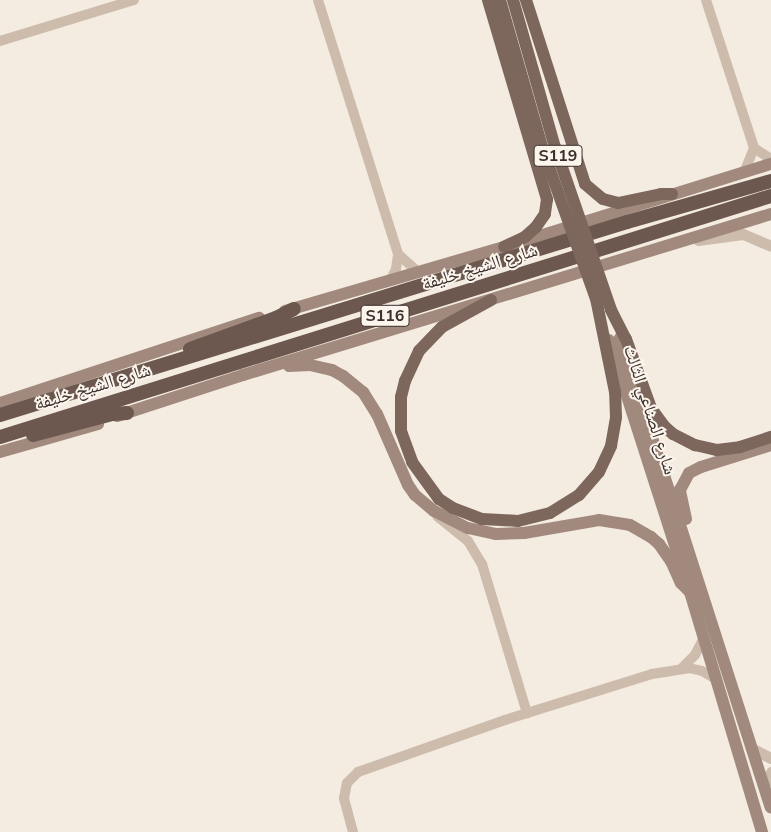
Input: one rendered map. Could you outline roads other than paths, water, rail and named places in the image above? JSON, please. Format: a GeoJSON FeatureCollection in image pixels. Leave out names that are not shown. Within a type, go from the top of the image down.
{"type":"FeatureCollection","features":[{"type":"Feature","properties":{"kind":"highway","name":"شارع الشيخ خليفة"},"geometry":{"type":"LineString","coordinates":[[0,416],[627,222],[771,181]]}},
{"type":"Feature","properties":{"kind":"highway","name":"شارع الشيخ خليفة"},"geometry":{"type":"LineString","coordinates":[[0,437],[771,196]]}},
{"type":"Feature","properties":{"kind":"highway"},"geometry":{"type":"LineString","coordinates":[[155,369],[184,351],[276,318],[294,309]]}},
{"type":"Feature","properties":{"kind":"highway"},"geometry":{"type":"LineString","coordinates":[[0,442],[127,412]]}},
{"type":"Feature","properties":{"kind":"main road"},"geometry":{"type":"LineString","coordinates":[[488,0],[547,199],[545,214],[536,227],[525,237],[504,247]]}},
{"type":"Feature","properties":{"kind":"main road","name":"S119"},"geometry":{"type":"LineString","coordinates":[[500,0],[544,153],[628,384]]}},
{"type":"Feature","properties":{"kind":"main road","name":"S119"},"geometry":{"type":"LineString","coordinates":[[513,0],[555,147],[611,310],[626,339],[628,384]]}},
{"type":"Feature","properties":{"kind":"main road"},"geometry":{"type":"LineString","coordinates":[[526,0],[585,184],[596,195],[618,203],[661,194],[672,194]]}},
{"type":"Feature","properties":{"kind":"main road"},"geometry":{"type":"LineString","coordinates":[[0,403],[238,324],[504,247],[771,164]]}},
{"type":"Feature","properties":{"kind":"main road"},"geometry":{"type":"LineString","coordinates":[[0,452],[77,431],[127,412],[243,375],[689,241],[771,214]]}},
{"type":"Feature","properties":{"kind":"main road"},"geometry":{"type":"LineString","coordinates":[[490,300],[442,327],[430,338],[419,351],[405,380],[400,414],[406,447],[422,477],[439,499],[467,514],[498,521],[518,521],[534,518],[565,505],[591,484],[606,459],[628,384]]}},
{"type":"Feature","properties":{"kind":"main road"},"geometry":{"type":"LineString","coordinates":[[243,375],[263,374],[292,366],[310,365],[332,370],[354,383],[363,392],[377,414],[408,485],[415,495],[434,511],[468,528],[496,534],[524,534],[599,520],[630,525],[659,544],[671,561],[681,583],[690,592]]}},
{"type":"Feature","properties":{"kind":"main road"},"geometry":{"type":"LineString","coordinates":[[628,384],[651,408],[664,426],[673,434],[696,445],[729,449],[771,437]]}},
{"type":"Feature","properties":{"kind":"main road","name":"شارع الصناعي الثالث"},"geometry":{"type":"LineString","coordinates":[[628,384],[687,549],[771,807]]}},
{"type":"Feature","properties":{"kind":"main road","name":"شارع الصناعي الثالث"},"geometry":{"type":"LineString","coordinates":[[628,384],[714,678],[762,832]]}},
{"type":"Feature","properties":{"kind":"main road"},"geometry":{"type":"LineString","coordinates":[[687,549],[688,530],[680,490],[685,478],[695,469],[771,445]]}},
{"type":"Feature","properties":{"kind":"street"},"geometry":{"type":"LineString","coordinates":[[0,41],[134,0]]}},
{"type":"Feature","properties":{"kind":"street"},"geometry":{"type":"LineString","coordinates":[[318,0],[398,254],[396,269],[390,281]]}},
{"type":"Feature","properties":{"kind":"street"},"geometry":{"type":"LineString","coordinates":[[706,0],[754,148],[771,159]]}},
{"type":"Feature","properties":{"kind":"street"},"geometry":{"type":"LineString","coordinates":[[744,173],[754,148]]}},
{"type":"Feature","properties":{"kind":"street"},"geometry":{"type":"LineString","coordinates":[[689,241],[743,234],[771,246]]}},
{"type":"Feature","properties":{"kind":"street"},"geometry":{"type":"LineString","coordinates":[[398,254],[418,272]]}},
{"type":"Feature","properties":{"kind":"street"},"geometry":{"type":"LineString","coordinates":[[434,511],[468,542],[482,564],[528,713]]}},
{"type":"Feature","properties":{"kind":"street"},"geometry":{"type":"LineString","coordinates":[[682,668],[695,655],[703,639]]}},
{"type":"Feature","properties":{"kind":"street"},"geometry":{"type":"LineString","coordinates":[[353,832],[344,798],[347,783],[358,772],[528,713],[652,674],[682,668],[702,671],[714,678]]}},
{"type":"Feature","properties":{"kind":"street"},"geometry":{"type":"LineString","coordinates":[[753,749],[771,758]]}},
{"type":"Feature","properties":{"kind":"street"},"geometry":{"type":"LineString","coordinates":[[764,786],[771,772]]}}]}
